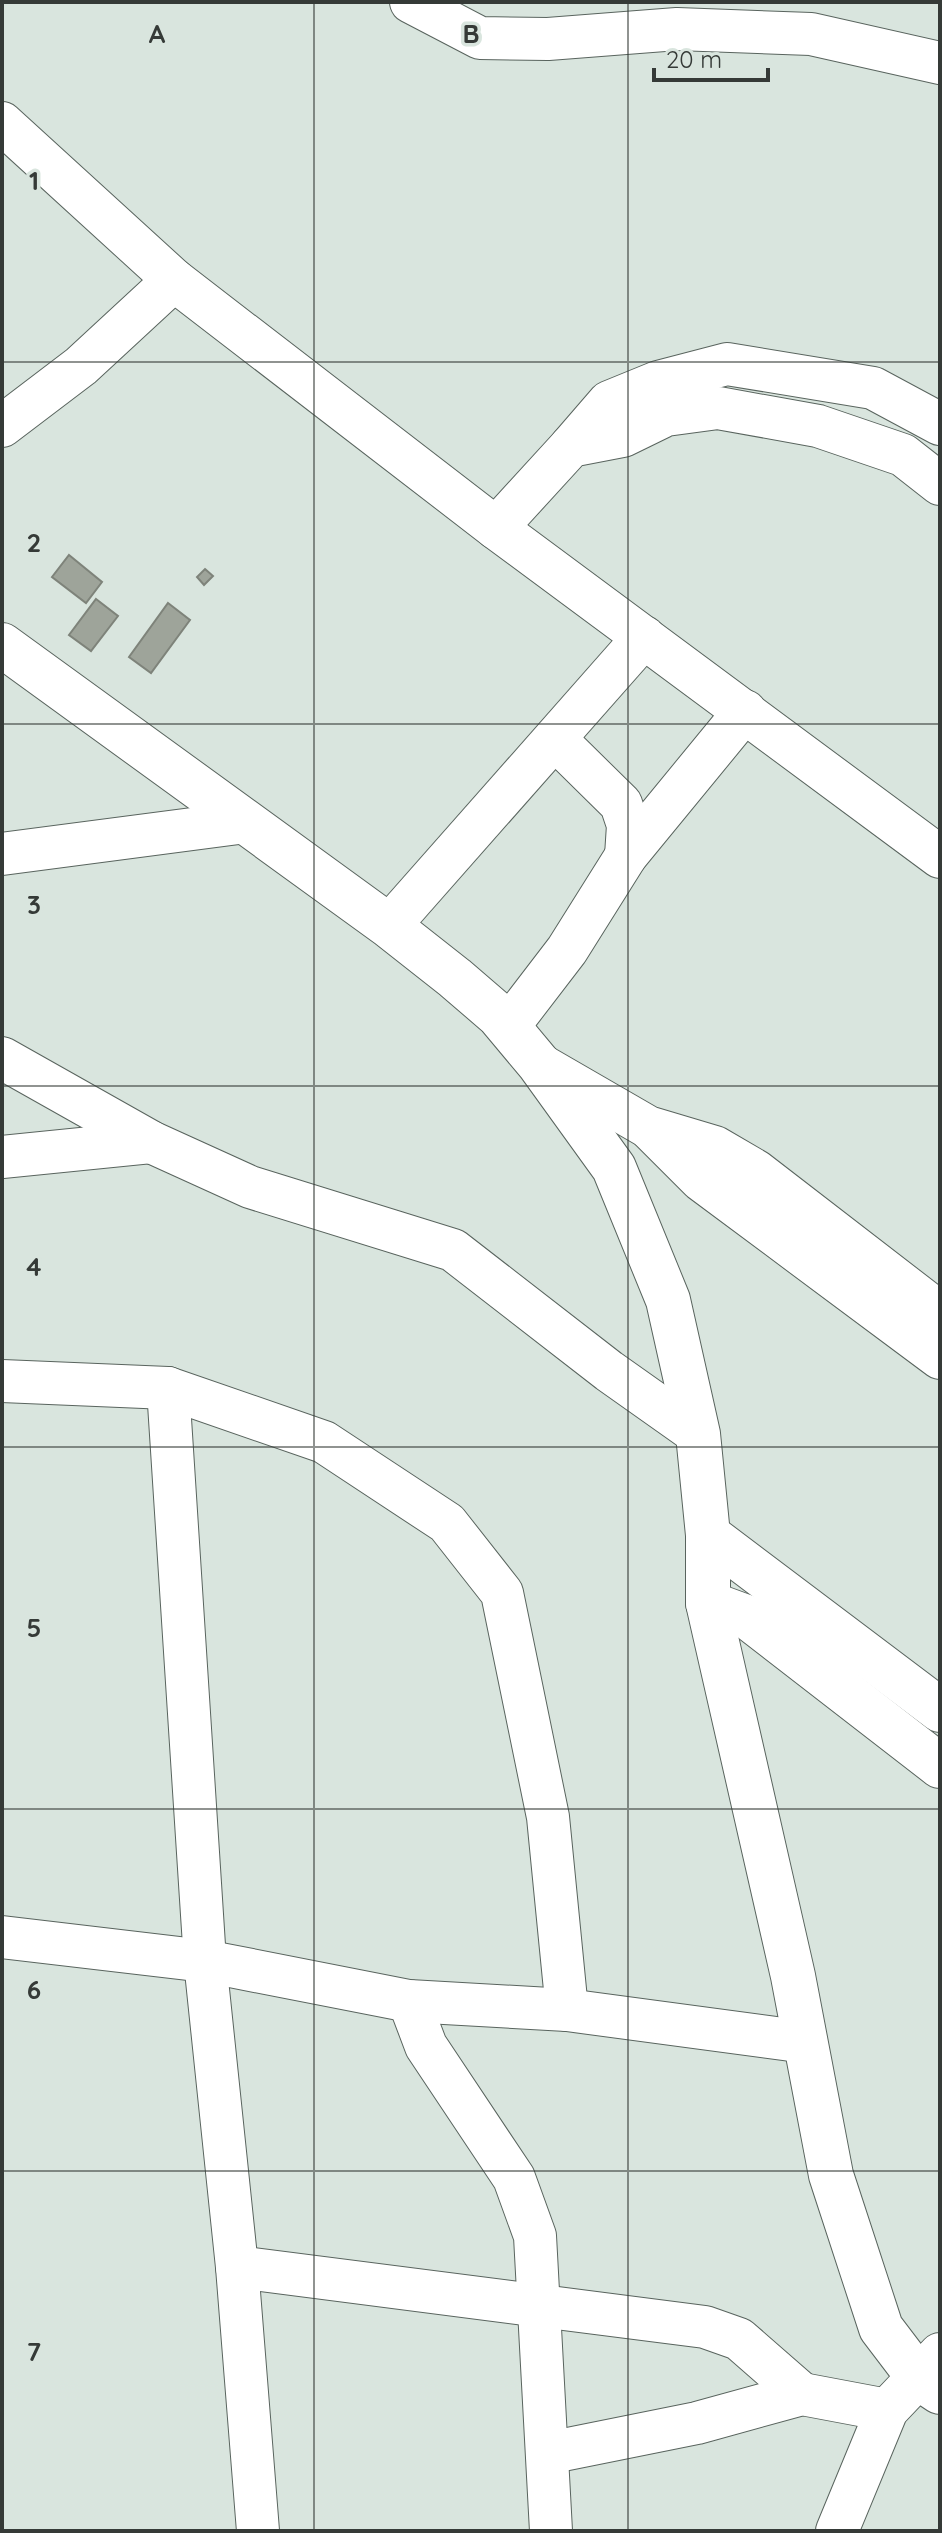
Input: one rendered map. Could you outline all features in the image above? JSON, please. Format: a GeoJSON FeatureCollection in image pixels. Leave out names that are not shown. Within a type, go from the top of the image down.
{"type":"FeatureCollection","features":[{"type":"Feature","properties":{"kind":"street"},"geometry":{"type":"LineString","coordinates":[[411,2],[480,38],[548,39],[677,29],[811,34],[940,63]]}},
{"type":"Feature","properties":{"kind":"street"},"geometry":{"type":"LineString","coordinates":[[2,123],[174,280],[496,528],[940,857]]}},
{"type":"Feature","properties":{"kind":"street"},"geometry":{"type":"LineString","coordinates":[[2,426],[81,366],[174,280]]}},
{"type":"Feature","properties":{"kind":"street"},"geometry":{"type":"LineString","coordinates":[[496,528],[609,402],[658,382],[727,364],[873,388],[940,424]]}},
{"type":"Feature","properties":{"kind":"street"},"geometry":{"type":"LineString","coordinates":[[571,446],[623,436],[666,415],[718,408],[818,426],[903,455],[940,484]]}},
{"type":"Feature","properties":{"kind":"street"},"geometry":{"type":"LineString","coordinates":[[389,926],[644,637]]}},
{"type":"Feature","properties":{"kind":"street"},"geometry":{"type":"LineString","coordinates":[[2,645],[389,926],[455,978],[508,1027],[539,1064],[614,1168],[668,1300],[698,1434],[708,1535],[708,1603],[806,2042],[831,2175],[881,2328],[933,2375],[887,2410],[837,2531]]}},
{"type":"Feature","properties":{"kind":"street"},"geometry":{"type":"LineString","coordinates":[[508,1027],[567,950],[626,856],[745,711]]}},
{"type":"Feature","properties":{"kind":"street"},"geometry":{"type":"LineString","coordinates":[[556,740],[621,804],[628,825],[626,856]]}},
{"type":"Feature","properties":{"kind":"street"},"geometry":{"type":"LineString","coordinates":[[2,854],[246,822]]}},
{"type":"Feature","properties":{"kind":"street"},"geometry":{"type":"LineString","coordinates":[[2,1058],[151,1142],[250,1187],[453,1250],[609,1371],[698,1434]]}},
{"type":"Feature","properties":{"kind":"street"},"geometry":{"type":"LineString","coordinates":[[539,1064],[648,1127],[715,1147],[756,1171],[940,1313]]}},
{"type":"Feature","properties":{"kind":"street"},"geometry":{"type":"LineString","coordinates":[[648,1127],[701,1180],[940,1358]]}},
{"type":"Feature","properties":{"kind":"street"},"geometry":{"type":"LineString","coordinates":[[2,1157],[151,1142]]}},
{"type":"Feature","properties":{"kind":"street"},"geometry":{"type":"LineString","coordinates":[[2,1381],[168,1388],[324,1442],[447,1523],[502,1593],[548,1817],[567,2010]]}},
{"type":"Feature","properties":{"kind":"street"},"geometry":{"type":"LineString","coordinates":[[168,1388],[205,1961],[237,2267],[258,2531]]}},
{"type":"Feature","properties":{"kind":"street"},"geometry":{"type":"LineString","coordinates":[[708,1535],[940,1710]]}},
{"type":"Feature","properties":{"kind":"street"},"geometry":{"type":"LineString","coordinates":[[708,1603],[749,1618],[940,1766]]}},
{"type":"Feature","properties":{"kind":"street"},"geometry":{"type":"LineString","coordinates":[[2,1937],[205,1961],[409,2001],[567,2010],[806,2042]]}},
{"type":"Feature","properties":{"kind":"street"},"geometry":{"type":"LineString","coordinates":[[409,2001],[426,2046],[514,2178],[535,2236],[551,2531]]}},
{"type":"Feature","properties":{"kind":"street"},"geometry":{"type":"LineString","coordinates":[[237,2267],[705,2327],[739,2339],[802,2394]]}},
{"type":"Feature","properties":{"kind":"street"},"geometry":{"type":"LineString","coordinates":[[548,2453],[697,2423],[802,2394],[887,2410]]}},
{"type":"Feature","properties":{"kind":"building"},"geometry":{"type":"Polygon","coordinates":[[[69,555],[102,582],[86,603],[52,577],[69,555]]]}},
{"type":"Feature","properties":{"kind":"building"},"geometry":{"type":"Polygon","coordinates":[[[205,569],[213,576],[204,585],[197,577],[205,569]]]}},
{"type":"Feature","properties":{"kind":"building"},"geometry":{"type":"Polygon","coordinates":[[[96,599],[118,616],[91,651],[69,635],[96,599]]]}},
{"type":"Feature","properties":{"kind":"building"},"geometry":{"type":"Polygon","coordinates":[[[168,603],[190,620],[151,673],[129,657],[168,603]]]}}]}
